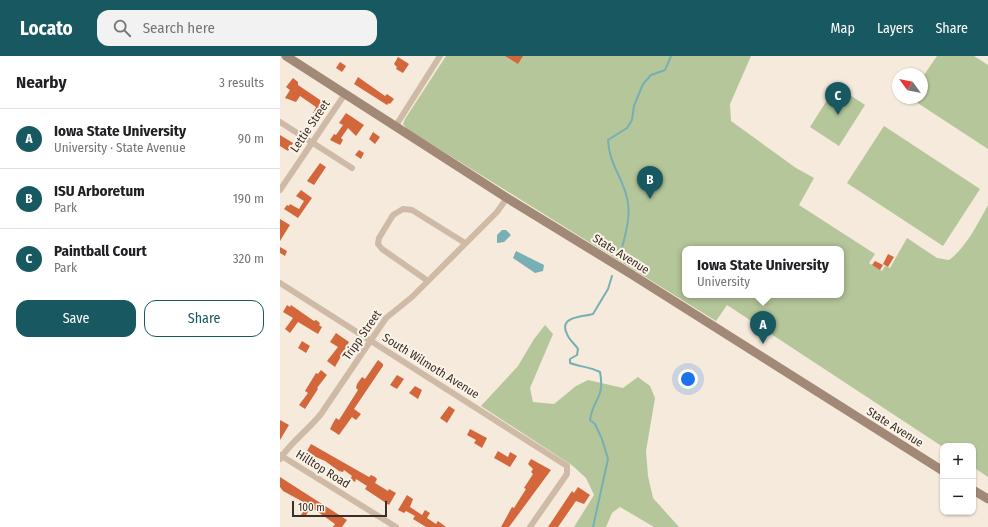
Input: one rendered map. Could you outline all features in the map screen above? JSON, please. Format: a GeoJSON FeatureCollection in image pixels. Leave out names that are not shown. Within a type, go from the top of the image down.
{"type":"FeatureCollection","features":[{"type":"Feature","properties":{"kind":"street","name":"State Avenue"},"geometry":{"type":"LineString","coordinates":[[286,56],[507,198],[940,469]]}},
{"type":"Feature","properties":{"kind":"street"},"geometry":{"type":"LineString","coordinates":[[395,127],[440,56]]}},
{"type":"Feature","properties":{"kind":"street","name":"Lettie Street"},"geometry":{"type":"LineString","coordinates":[[280,190],[345,94]]}},
{"type":"Feature","properties":{"kind":"street"},"geometry":{"type":"LineString","coordinates":[[280,122],[352,168]]}},
{"type":"Feature","properties":{"kind":"street","name":"Tripp Street"},"geometry":{"type":"LineString","coordinates":[[281,457],[290,445],[312,425],[321,414],[386,318],[412,297],[497,212],[507,198]]}},
{"type":"Feature","properties":{"kind":"street"},"geometry":{"type":"LineString","coordinates":[[428,281],[382,250],[378,244],[378,238],[393,215],[403,209],[412,210],[465,243]]}},
{"type":"Feature","properties":{"kind":"street","name":"South Wilmoth Avenue"},"geometry":{"type":"LineString","coordinates":[[280,283],[521,436],[568,468],[567,474],[530,527]]}},
{"type":"Feature","properties":{"kind":"street","name":"Hilltop Road"},"geometry":{"type":"LineString","coordinates":[[281,457],[396,527]]}},
{"type":"Feature","properties":{"kind":"street"},"geometry":{"type":"LineString","coordinates":[[976,492],[988,499]]}},
{"type":"Feature","properties":{"kind":"green space"},"geometry":{"type":"Polygon","coordinates":[[[446,56],[751,56],[730,104],[731,121],[796,168],[814,178],[799,205],[875,254],[869,263],[882,271],[885,266],[890,268],[907,238],[937,258],[949,260],[966,242],[988,205],[988,477],[976,469],[976,443],[940,443],[940,445],[727,305],[716,321],[407,129],[403,124],[405,119],[446,56]]]}},
{"type":"Feature","properties":{"kind":"green space"},"geometry":{"type":"Polygon","coordinates":[[[937,56],[974,56],[988,65],[988,149],[919,104],[928,104],[928,69],[937,56]]]}},
{"type":"Feature","properties":{"kind":"green space"},"geometry":{"type":"Polygon","coordinates":[[[836,86],[865,105],[839,146],[810,127],[836,86]]]}},
{"type":"Feature","properties":{"kind":"green space"},"geometry":{"type":"Polygon","coordinates":[[[884,126],[980,189],[943,246],[847,183],[884,126]]]}},
{"type":"Feature","properties":{"kind":"green space"},"geometry":{"type":"Polygon","coordinates":[[[545,325],[553,334],[530,388],[533,402],[554,404],[576,386],[588,380],[623,388],[638,377],[650,386],[655,398],[646,451],[648,476],[653,498],[679,527],[654,527],[620,507],[612,513],[606,527],[574,527],[594,495],[586,478],[573,466],[481,406],[518,366],[534,339],[545,325]]]}},
{"type":"Feature","properties":{"kind":"water"},"geometry":{"type":"Polygon","coordinates":[[[502,230],[506,230],[511,235],[504,242],[497,243],[497,235],[502,230]]]}},
{"type":"Feature","properties":{"kind":"water"},"geometry":{"type":"Polygon","coordinates":[[[516,251],[544,265],[543,271],[535,273],[513,258],[516,251]]]}},
{"type":"Feature","properties":{"kind":"building"},"geometry":{"type":"Polygon","coordinates":[[[505,56],[523,56],[518,64],[505,56]]]}},
{"type":"Feature","properties":{"kind":"building"},"geometry":{"type":"Polygon","coordinates":[[[398,57],[409,64],[403,73],[396,69],[397,67],[394,64],[398,57]]]}},
{"type":"Feature","properties":{"kind":"building"},"geometry":{"type":"Polygon","coordinates":[[[340,62],[346,66],[342,72],[336,68],[340,62]]]}},
{"type":"Feature","properties":{"kind":"building"},"geometry":{"type":"Polygon","coordinates":[[[358,77],[385,96],[387,94],[394,99],[387,105],[354,84],[358,77]]]}},
{"type":"Feature","properties":{"kind":"building"},"geometry":{"type":"Polygon","coordinates":[[[293,78],[298,82],[298,85],[326,104],[318,116],[313,113],[316,107],[300,96],[296,102],[285,98],[290,90],[286,87],[293,78]]]}},
{"type":"Feature","properties":{"kind":"building"},"geometry":{"type":"Polygon","coordinates":[[[346,113],[364,125],[356,136],[348,128],[341,138],[343,140],[340,145],[330,140],[334,134],[336,135],[343,125],[339,123],[346,113]]]}},
{"type":"Feature","properties":{"kind":"building"},"geometry":{"type":"Polygon","coordinates":[[[373,132],[380,137],[375,144],[369,139],[373,132]]]}},
{"type":"Feature","properties":{"kind":"building"},"geometry":{"type":"Polygon","coordinates":[[[280,135],[293,143],[288,151],[280,146],[280,135]]]}},
{"type":"Feature","properties":{"kind":"building"},"geometry":{"type":"Polygon","coordinates":[[[359,150],[364,153],[361,159],[355,155],[359,150]]]}},
{"type":"Feature","properties":{"kind":"building"},"geometry":{"type":"Polygon","coordinates":[[[320,163],[326,167],[314,185],[307,181],[320,163]]]}},
{"type":"Feature","properties":{"kind":"building"},"geometry":{"type":"Polygon","coordinates":[[[301,190],[312,198],[298,218],[284,209],[290,204],[299,209],[304,201],[296,196],[301,190]]]}},
{"type":"Feature","properties":{"kind":"building"},"geometry":{"type":"Polygon","coordinates":[[[280,219],[290,225],[280,241],[280,219]]]}},
{"type":"Feature","properties":{"kind":"building"},"geometry":{"type":"Polygon","coordinates":[[[280,247],[287,251],[285,256],[280,253],[280,247]]]}},
{"type":"Feature","properties":{"kind":"building"},"geometry":{"type":"Polygon","coordinates":[[[888,254],[894,257],[888,267],[883,264],[888,254]]]}},
{"type":"Feature","properties":{"kind":"building"},"geometry":{"type":"Polygon","coordinates":[[[875,261],[883,265],[880,270],[872,265],[875,261]]]}},
{"type":"Feature","properties":{"kind":"building"},"geometry":{"type":"Polygon","coordinates":[[[287,305],[290,307],[291,305],[314,321],[316,320],[320,323],[319,325],[322,327],[318,334],[298,322],[290,333],[285,329],[293,318],[283,312],[287,305]]]}},
{"type":"Feature","properties":{"kind":"building"},"geometry":{"type":"Polygon","coordinates":[[[336,333],[349,342],[335,367],[327,361],[338,347],[330,342],[336,333]]]}},
{"type":"Feature","properties":{"kind":"building"},"geometry":{"type":"Polygon","coordinates":[[[302,341],[310,346],[306,353],[298,348],[302,341]]]}},
{"type":"Feature","properties":{"kind":"building"},"geometry":{"type":"Polygon","coordinates":[[[378,360],[383,364],[383,366],[354,409],[361,414],[356,420],[352,417],[339,435],[330,429],[333,423],[336,418],[339,420],[358,390],[356,388],[357,384],[362,377],[365,379],[378,360]]]}},
{"type":"Feature","properties":{"kind":"building"},"geometry":{"type":"Polygon","coordinates":[[[321,370],[327,375],[317,388],[318,389],[305,409],[299,405],[308,393],[305,391],[316,373],[318,374],[321,370]]]}},
{"type":"Feature","properties":{"kind":"building"},"geometry":{"type":"Polygon","coordinates":[[[397,375],[404,379],[397,389],[390,385],[397,375]]]}},
{"type":"Feature","properties":{"kind":"building"},"geometry":{"type":"Polygon","coordinates":[[[415,386],[422,390],[418,399],[409,393],[415,386]]]}},
{"type":"Feature","properties":{"kind":"building"},"geometry":{"type":"Polygon","coordinates":[[[449,406],[455,410],[447,423],[440,418],[449,406]]]}},
{"type":"Feature","properties":{"kind":"building"},"geometry":{"type":"Polygon","coordinates":[[[280,420],[289,425],[280,440],[280,420]]]}},
{"type":"Feature","properties":{"kind":"building"},"geometry":{"type":"Polygon","coordinates":[[[470,429],[487,438],[482,448],[474,443],[476,440],[467,435],[470,429]]]}},
{"type":"Feature","properties":{"kind":"building"},"geometry":{"type":"Polygon","coordinates":[[[311,444],[369,477],[371,475],[375,477],[377,479],[375,483],[388,491],[389,489],[396,493],[389,505],[365,489],[367,486],[356,479],[355,482],[350,479],[352,476],[344,470],[343,472],[339,471],[325,461],[309,454],[307,451],[311,444]]]}},
{"type":"Feature","properties":{"kind":"building"},"geometry":{"type":"Polygon","coordinates":[[[498,451],[508,457],[510,452],[517,456],[510,467],[494,458],[498,451]]]}},
{"type":"Feature","properties":{"kind":"building"},"geometry":{"type":"Polygon","coordinates":[[[531,459],[551,470],[509,527],[501,527],[512,507],[514,508],[526,489],[524,488],[533,474],[531,472],[533,469],[528,464],[531,459]]]}},
{"type":"Feature","properties":{"kind":"building"},"geometry":{"type":"Polygon","coordinates":[[[280,477],[347,520],[342,527],[333,527],[335,524],[311,507],[305,517],[301,515],[307,504],[283,491],[280,487],[280,477]]]}},
{"type":"Feature","properties":{"kind":"building"},"geometry":{"type":"Polygon","coordinates":[[[578,487],[590,495],[584,504],[576,501],[558,527],[548,527],[572,491],[574,493],[578,487]]]}},
{"type":"Feature","properties":{"kind":"building"},"geometry":{"type":"Polygon","coordinates":[[[407,495],[413,499],[410,507],[422,515],[425,510],[430,513],[427,518],[436,524],[438,521],[446,527],[426,527],[413,519],[415,516],[406,511],[404,513],[398,510],[407,495]]]}},
{"type":"Feature","properties":{"kind":"waterway"},"geometry":{"type":"LineString","coordinates":[[620,256],[629,212],[625,190],[613,163],[608,140],[627,128],[632,120],[634,106],[643,84],[651,75],[665,70],[671,56]]}},
{"type":"Feature","properties":{"kind":"waterway"},"geometry":{"type":"LineString","coordinates":[[593,527],[608,459],[602,439],[595,424],[590,420],[591,413],[600,393],[600,372],[570,363],[570,359],[577,355],[578,349],[569,338],[565,328],[566,324],[573,318],[593,314],[608,289],[612,276]]}},
{"type":"Feature","properties":{"kind":"place","name":"Paintball Court"},"geometry":{"type":"Point","coordinates":[838,115]}},
{"type":"Feature","properties":{"kind":"place","name":"ISU Arboretum"},"geometry":{"type":"Point","coordinates":[650,199]}},
{"type":"Feature","properties":{"kind":"place","name":"Iowa State University"},"geometry":{"type":"Point","coordinates":[763,344]}}]}
